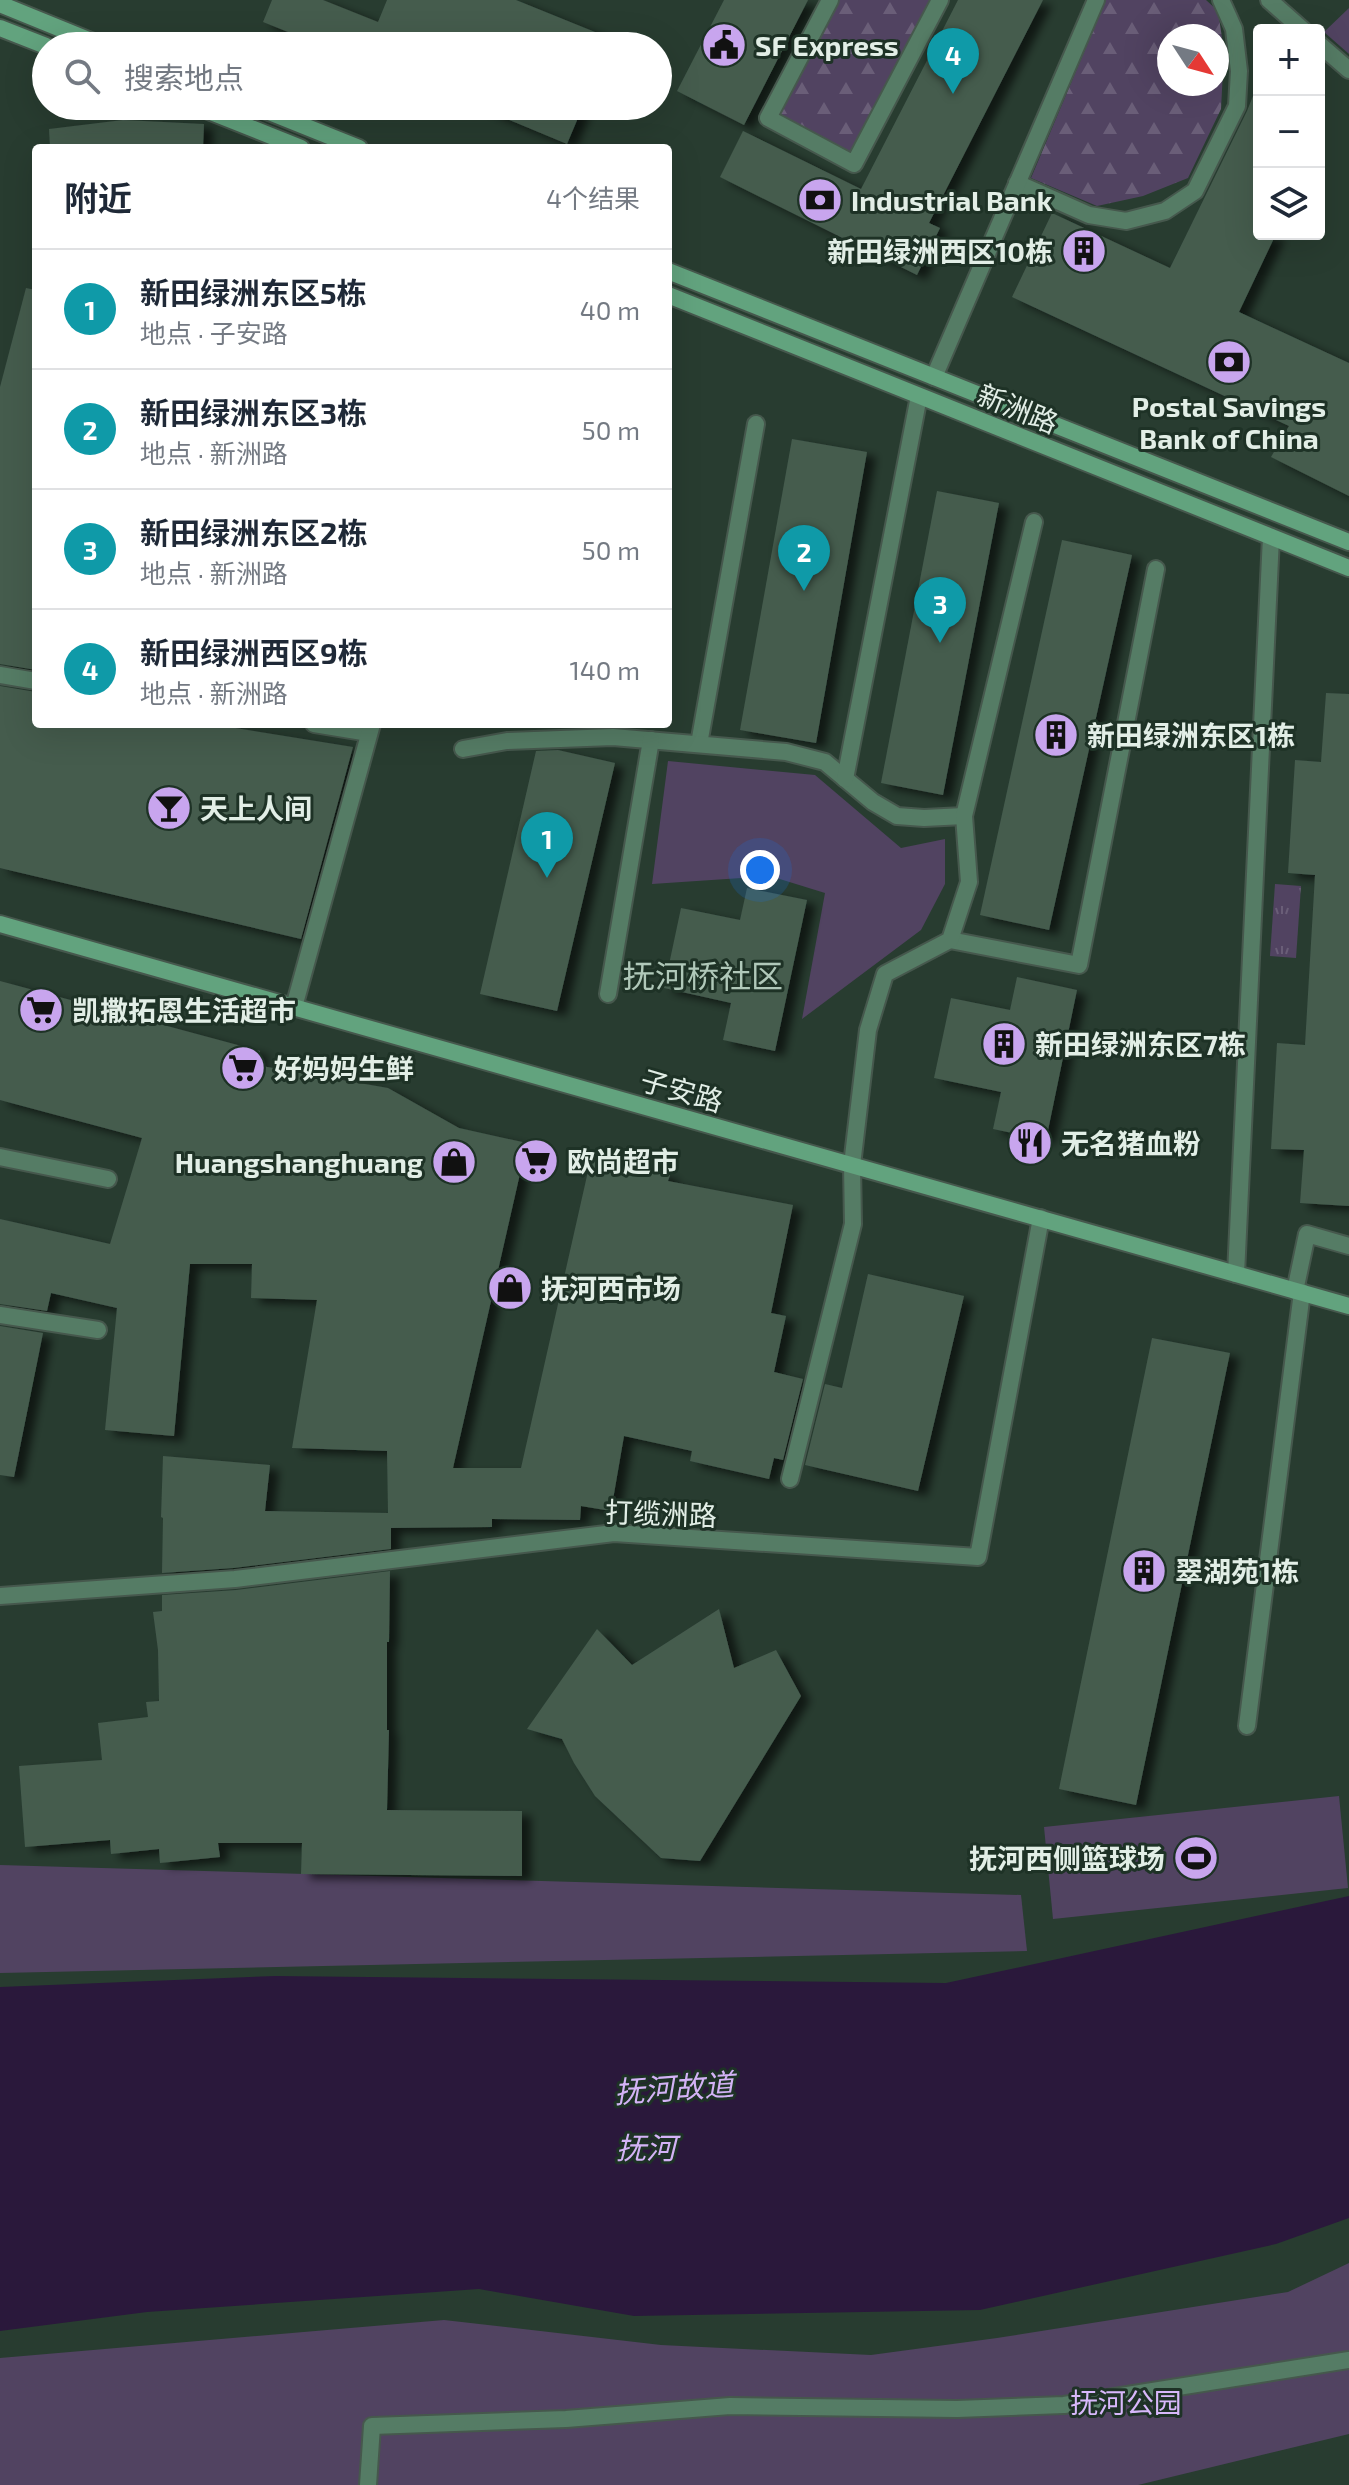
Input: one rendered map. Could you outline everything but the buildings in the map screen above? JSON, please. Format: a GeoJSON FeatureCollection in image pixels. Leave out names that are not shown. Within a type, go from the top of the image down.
{"type":"FeatureCollection","features":[{"type":"Feature","properties":{"kind":"main road"},"geometry":{"type":"LineString","coordinates":[[3,7],[67,32]]}},
{"type":"Feature","properties":{"kind":"main road"},"geometry":{"type":"LineString","coordinates":[[0,28],[32,41]]}},
{"type":"Feature","properties":{"kind":"main road"},"geometry":{"type":"LineString","coordinates":[[231,120],[291,144]]}},
{"type":"Feature","properties":{"kind":"main road"},"geometry":{"type":"LineString","coordinates":[[289,120],[349,144]]}},
{"type":"Feature","properties":{"kind":"main road","name":"新洲路"},"geometry":{"type":"LineString","coordinates":[[672,273],[1349,542]]}},
{"type":"Feature","properties":{"kind":"main road","name":"新洲路"},"geometry":{"type":"LineString","coordinates":[[672,297],[1349,568]]}},
{"type":"Feature","properties":{"kind":"main road","name":"子安路"},"geometry":{"type":"LineString","coordinates":[[0,924],[1349,1306]]}},
{"type":"Feature","properties":{"kind":"street"},"geometry":{"type":"LineString","coordinates":[[830,0],[768,118],[854,164],[940,0]]}},
{"type":"Feature","properties":{"kind":"street"},"geometry":{"type":"LineString","coordinates":[[934,377],[1096,0]]}},
{"type":"Feature","properties":{"kind":"street"},"geometry":{"type":"LineString","coordinates":[[1017,183],[1089,215],[1126,221],[1165,211],[1195,191],[1237,106],[1239,71],[1234,29],[1221,0]]}},
{"type":"Feature","properties":{"kind":"street"},"geometry":{"type":"LineString","coordinates":[[1269,0],[1296,24]]}},
{"type":"Feature","properties":{"kind":"street"},"geometry":{"type":"LineString","coordinates":[[1325,49],[1349,70]]}},
{"type":"Feature","properties":{"kind":"street"},"geometry":{"type":"LineString","coordinates":[[845,779],[919,396]]}},
{"type":"Feature","properties":{"kind":"street"},"geometry":{"type":"LineString","coordinates":[[699,744],[756,424]]}},
{"type":"Feature","properties":{"kind":"street"},"geometry":{"type":"LineString","coordinates":[[950,940],[969,882],[964,816],[1034,522]]}},
{"type":"Feature","properties":{"kind":"street"},"geometry":{"type":"LineString","coordinates":[[1236,1274],[1271,537]]}},
{"type":"Feature","properties":{"kind":"street"},"geometry":{"type":"LineString","coordinates":[[790,1479],[853,1224],[852,1165],[868,1030],[885,974],[950,940],[1079,965],[1156,569]]}},
{"type":"Feature","properties":{"kind":"street"},"geometry":{"type":"LineString","coordinates":[[0,675],[32,680]]}},
{"type":"Feature","properties":{"kind":"street"},"geometry":{"type":"LineString","coordinates":[[294,1007],[371,728]]}},
{"type":"Feature","properties":{"kind":"street"},"geometry":{"type":"LineString","coordinates":[[463,749],[507,741],[613,737],[786,752],[825,762],[873,802],[897,816],[964,816]]}},
{"type":"Feature","properties":{"kind":"street"},"geometry":{"type":"LineString","coordinates":[[608,994],[651,740]]}},
{"type":"Feature","properties":{"kind":"street"},"geometry":{"type":"LineString","coordinates":[[0,1157],[108,1179]]}},
{"type":"Feature","properties":{"kind":"street","name":"打缆洲路"},"geometry":{"type":"LineString","coordinates":[[0,1596],[235,1579],[614,1533],[978,1557],[1041,1218]]}},
{"type":"Feature","properties":{"kind":"street"},"geometry":{"type":"LineString","coordinates":[[1247,1726],[1307,1234],[1349,1246]]}},
{"type":"Feature","properties":{"kind":"street"},"geometry":{"type":"LineString","coordinates":[[0,1315],[98,1330]]}},
{"type":"Feature","properties":{"kind":"street"},"geometry":{"type":"LineString","coordinates":[[368,2485],[372,2426],[566,2419],[730,2406],[957,2409],[1064,2405],[1349,2360]]}},
{"type":"Feature","properties":{"kind":"green space"},"geometry":{"type":"Polygon","coordinates":[[[833,0],[938,0],[854,162],[771,119],[833,0]]]}},
{"type":"Feature","properties":{"kind":"green space"},"geometry":{"type":"Polygon","coordinates":[[[1106,0],[1206,0],[1218,11],[1220,24],[1157,24],[1157,96],[1222,96],[1221,109],[1188,178],[1143,196],[1097,206],[1031,178],[1106,0]]]}},
{"type":"Feature","properties":{"kind":"green space"},"geometry":{"type":"Polygon","coordinates":[[[1349,8],[1349,54],[1325,31],[1349,8]]]}},
{"type":"Feature","properties":{"kind":"green space"},"geometry":{"type":"Polygon","coordinates":[[[668,761],[815,775],[901,848],[945,839],[945,884],[921,930],[802,1019],[825,893],[770,876],[652,884],[668,761]]]}},
{"type":"Feature","properties":{"kind":"green space"},"geometry":{"type":"Polygon","coordinates":[[[1275,884],[1301,886],[1296,958],[1270,956],[1275,884]]]}},
{"type":"Feature","properties":{"kind":"green space","name":"抚河西侧篮球场"},"geometry":{"type":"Polygon","coordinates":[[[1339,1796],[1348,1888],[1053,1919],[1044,1827],[1339,1796]]]}},
{"type":"Feature","properties":{"kind":"green space"},"geometry":{"type":"Polygon","coordinates":[[[0,1865],[1021,1895],[1027,1951],[0,1973],[0,1865]]]}},
{"type":"Feature","properties":{"kind":"green space","name":"抚河公园"},"geometry":{"type":"Polygon","coordinates":[[[1349,2263],[1349,2434],[1138,2485],[0,2485],[0,2358],[444,2320],[661,2345],[871,2355],[1288,2292],[1349,2263]]]}},
{"type":"Feature","properties":{"kind":"water","name":"抚河"},"geometry":{"type":"Polygon","coordinates":[[[1349,1896],[1349,2218],[1276,2244],[980,2310],[634,2316],[479,2289],[147,2312],[0,2331],[0,1987],[275,1976],[946,1983],[1349,1896]]]}},
{"type":"Feature","properties":{"kind":"place","name":"SF Express"},"geometry":{"type":"Point","coordinates":[724,45]}},
{"type":"Feature","properties":{"kind":"place","name":"新田绿洲西区9栋"},"geometry":{"type":"Point","coordinates":[953,94]}},
{"type":"Feature","properties":{"kind":"place","name":"Industrial Bank"},"geometry":{"type":"Point","coordinates":[820,200]}},
{"type":"Feature","properties":{"kind":"place","name":"新田绿洲西区10栋"},"geometry":{"type":"Point","coordinates":[1084,251]}},
{"type":"Feature","properties":{"kind":"place","name":"Postal Savings Bank of China"},"geometry":{"type":"Point","coordinates":[1229,362]}},
{"type":"Feature","properties":{"kind":"place","name":"新田绿洲东区3栋"},"geometry":{"type":"Point","coordinates":[804,591]}},
{"type":"Feature","properties":{"kind":"place","name":"新田绿洲东区2栋"},"geometry":{"type":"Point","coordinates":[940,643]}},
{"type":"Feature","properties":{"kind":"place","name":"新田绿洲东区1栋"},"geometry":{"type":"Point","coordinates":[1056,735]}},
{"type":"Feature","properties":{"kind":"place","name":"天上人间"},"geometry":{"type":"Point","coordinates":[169,808]}},
{"type":"Feature","properties":{"kind":"place","name":"新田绿洲东区5栋"},"geometry":{"type":"Point","coordinates":[547,878]}},
{"type":"Feature","properties":{"kind":"place","name":"凯撒拓恩生活超市"},"geometry":{"type":"Point","coordinates":[41,1010]}},
{"type":"Feature","properties":{"kind":"place","name":"新田绿洲东区7栋"},"geometry":{"type":"Point","coordinates":[1004,1044]}},
{"type":"Feature","properties":{"kind":"place","name":"好妈妈生鲜"},"geometry":{"type":"Point","coordinates":[243,1068]}},
{"type":"Feature","properties":{"kind":"place","name":"无名猪血粉"},"geometry":{"type":"Point","coordinates":[1030,1143]}},
{"type":"Feature","properties":{"kind":"place","name":"欧尚超市"},"geometry":{"type":"Point","coordinates":[536,1161]}},
{"type":"Feature","properties":{"kind":"place","name":"Huangshanghuang"},"geometry":{"type":"Point","coordinates":[454,1162]}},
{"type":"Feature","properties":{"kind":"place","name":"抚河西市场"},"geometry":{"type":"Point","coordinates":[510,1288]}},
{"type":"Feature","properties":{"kind":"place","name":"翠湖苑1栋"},"geometry":{"type":"Point","coordinates":[1144,1571]}},
{"type":"Feature","properties":{"kind":"place","name":"抚河西侧篮球场"},"geometry":{"type":"Point","coordinates":[1196,1858]}},
{"type":"Feature","properties":{"kind":"district","name":"抚河桥社区"},"geometry":{"type":"Point","coordinates":[703,975]}},
{"type":"Feature","properties":{"kind":"water label","name":"抚河故道"},"geometry":{"type":"Point","coordinates":[674,2087]}}]}
